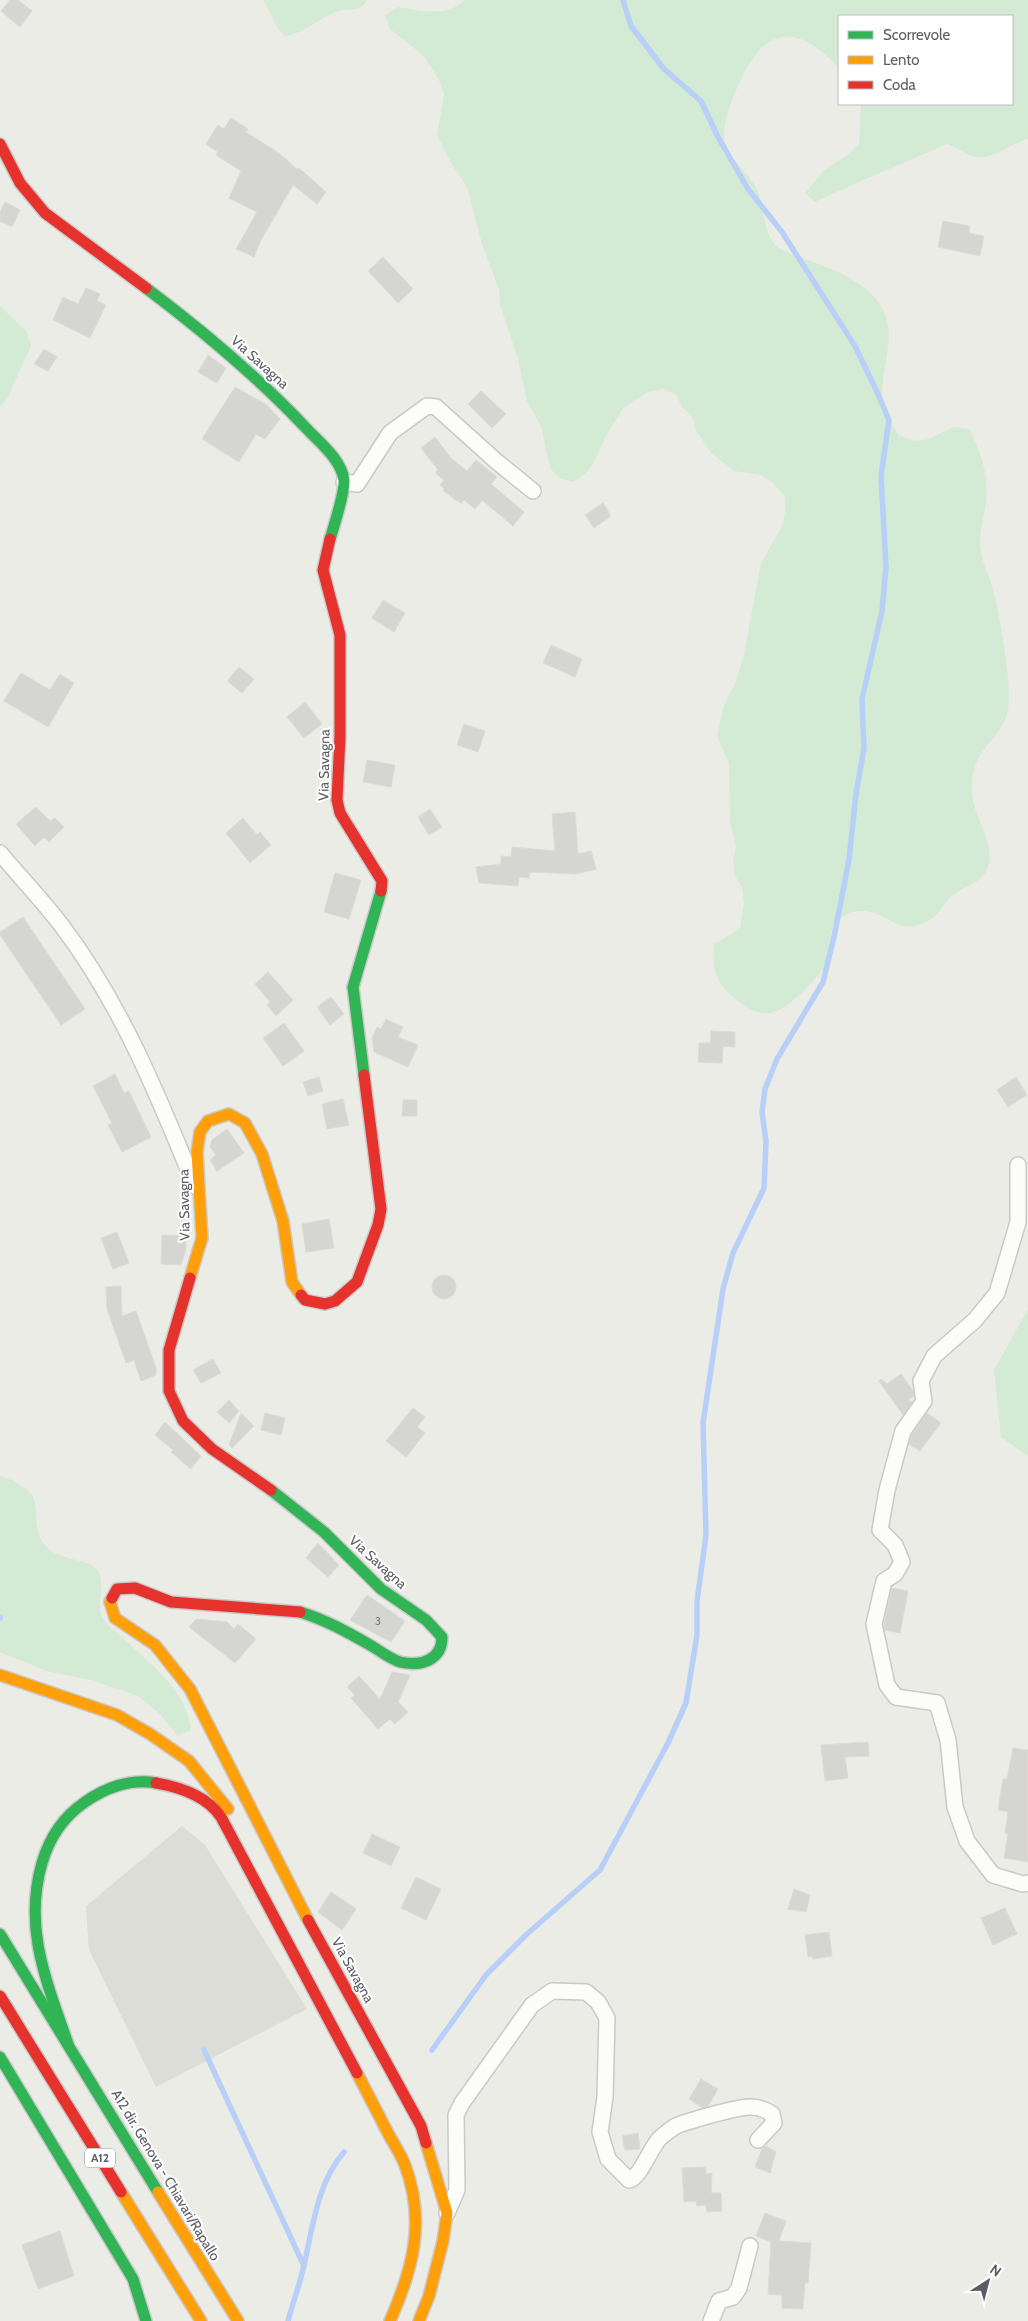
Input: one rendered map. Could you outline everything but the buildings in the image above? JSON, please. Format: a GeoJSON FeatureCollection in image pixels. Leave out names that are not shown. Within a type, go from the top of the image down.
{"type":"FeatureCollection","features":[{"type":"Feature","properties":{"kind":"main road","name":"Via Savagna"},"geometry":{"type":"LineString","coordinates":[[0,144],[29,197],[45,213],[237,359],[294,414],[338,462],[344,482],[323,570],[340,635],[340,736],[337,800],[340,814],[382,882],[380,896],[352,987],[381,1209],[378,1225],[357,1282],[335,1301],[325,1304],[305,1300],[292,1282],[284,1221],[262,1154],[245,1123],[229,1114],[208,1121],[200,1132],[198,1152],[202,1238],[169,1350],[169,1391],[183,1421],[212,1449],[302,1514],[381,1589],[426,1620],[442,1637],[442,1646],[435,1657],[424,1663],[400,1662],[325,1620],[295,1610],[171,1602],[135,1588],[117,1590],[110,1602],[115,1618],[154,1645],[190,1689],[296,1898],[421,2126],[447,2213],[443,2241],[429,2296],[419,2321]]}},
{"type":"Feature","properties":{"kind":"main road"},"geometry":{"type":"LineString","coordinates":[[0,1675],[117,1715],[150,1734],[189,1761],[218,1795],[238,1824]]}},
{"type":"Feature","properties":{"kind":"main road"},"geometry":{"type":"LineString","coordinates":[[68,2044],[34,1933],[34,1902],[39,1870],[52,1837],[73,1810],[100,1791],[130,1781],[153,1781],[181,1788],[213,1806],[229,1828],[405,2165],[414,2202],[415,2243],[410,2271],[390,2321]]}},
{"type":"Feature","properties":{"kind":"main road","name":"A12"},"geometry":{"type":"LineString","coordinates":[[0,1934],[68,2044]]}},
{"type":"Feature","properties":{"kind":"main road","name":"A12"},"geometry":{"type":"LineString","coordinates":[[0,1996],[201,2321]]}},
{"type":"Feature","properties":{"kind":"main road","name":"A12 dir. Genova - Chiavari/Rapallo"},"geometry":{"type":"LineString","coordinates":[[68,2044],[238,2321]]}},
{"type":"Feature","properties":{"kind":"main road"},"geometry":{"type":"LineString","coordinates":[[0,2056],[133,2279],[146,2321]]}},
{"type":"Feature","properties":{"kind":"main road"},"geometry":{"type":"LineString","coordinates":[[362,2057],[371,2074]]}},
{"type":"Feature","properties":{"kind":"main road"},"geometry":{"type":"LineString","coordinates":[[397,2125],[413,2157],[422,2190],[426,2216],[424,2255],[413,2295],[402,2321]]}},
{"type":"Feature","properties":{"kind":"street"},"geometry":{"type":"LineString","coordinates":[[344,482],[357,484],[390,432],[427,406],[436,407],[496,461],[533,491]]}},
{"type":"Feature","properties":{"kind":"street"},"geometry":{"type":"LineString","coordinates":[[0,854],[62,926],[113,1005],[157,1091],[199,1196]]}},
{"type":"Feature","properties":{"kind":"street"},"geometry":{"type":"LineString","coordinates":[[1018,1165],[1018,1222],[997,1293],[975,1320],[934,1356],[921,1381],[924,1401],[903,1431],[880,1530],[894,1545],[902,1562],[895,1574],[884,1581],[874,1624],[887,1685],[896,1698],[937,1703],[948,1740],[955,1807],[967,1841],[993,1875],[1023,1884],[1028,1883]]}},
{"type":"Feature","properties":{"kind":"street"},"geometry":{"type":"LineString","coordinates":[[447,2213],[457,2190],[456,2115],[462,2103],[532,2005],[552,1991],[586,1992],[598,2002],[607,2018],[605,2097],[600,2132],[608,2159],[629,2180],[637,2176],[652,2148],[661,2137],[674,2127],[693,2121],[749,2106],[765,2109],[772,2114],[774,2123],[758,2140]]}},
{"type":"Feature","properties":{"kind":"street"},"geometry":{"type":"LineString","coordinates":[[711,2321],[719,2301],[733,2297],[739,2288],[750,2246]]}},
{"type":"Feature","properties":{"kind":"shaded area"},"geometry":{"type":"Polygon","coordinates":[[[182,1826],[205,1845],[307,2009],[156,2087],[89,1950],[86,1906],[182,1826]]]}},
{"type":"Feature","properties":{"kind":"green space"},"geometry":{"type":"Polygon","coordinates":[[[263,0],[367,0],[357,9],[335,12],[305,29],[285,36],[275,23],[263,0]]]}},
{"type":"Feature","properties":{"kind":"green space"},"geometry":{"type":"Polygon","coordinates":[[[465,0],[1028,0],[1028,139],[994,154],[979,157],[972,156],[947,144],[815,202],[805,193],[824,170],[849,154],[859,143],[861,105],[1013,105],[1013,15],[838,15],[838,67],[806,41],[793,37],[773,40],[767,43],[752,60],[738,86],[727,115],[724,137],[726,145],[733,158],[756,188],[769,236],[773,242],[786,252],[851,279],[862,286],[880,305],[886,317],[889,335],[882,393],[888,415],[898,435],[914,441],[929,439],[954,427],[969,429],[985,473],[987,491],[980,549],[997,604],[1009,689],[1009,704],[1003,724],[980,755],[973,776],[973,801],[990,853],[985,873],[974,883],[953,895],[938,913],[926,922],[915,926],[905,926],[869,911],[858,911],[845,915],[832,928],[832,950],[827,964],[799,995],[779,1010],[759,1013],[749,1009],[725,989],[716,974],[714,944],[740,929],[744,902],[742,888],[735,876],[733,861],[736,847],[730,820],[729,763],[717,737],[723,708],[735,683],[744,655],[761,563],[782,526],[785,512],[785,497],[772,482],[761,475],[734,471],[711,453],[696,430],[692,416],[682,407],[676,394],[663,389],[648,392],[623,408],[607,434],[594,463],[585,474],[573,482],[559,478],[550,468],[541,426],[527,401],[518,359],[500,305],[499,290],[482,244],[467,187],[451,163],[437,135],[444,94],[439,80],[424,56],[390,29],[385,15],[398,7],[433,12],[457,6],[465,0]]]}},
{"type":"Feature","properties":{"kind":"green space"},"geometry":{"type":"Polygon","coordinates":[[[0,306],[26,331],[31,346],[7,399],[0,407],[0,306]]]}},
{"type":"Feature","properties":{"kind":"green space"},"geometry":{"type":"Polygon","coordinates":[[[1028,1309],[1028,1456],[1001,1437],[994,1370],[1028,1309]]]}},
{"type":"Feature","properties":{"kind":"green space"},"geometry":{"type":"Polygon","coordinates":[[[0,1476],[16,1482],[30,1493],[35,1503],[40,1538],[49,1549],[86,1563],[97,1570],[101,1581],[100,1610],[103,1619],[167,1680],[183,1703],[191,1730],[178,1736],[160,1714],[138,1696],[91,1680],[50,1672],[0,1652],[0,1476]]]}},
{"type":"Feature","properties":{"kind":"waterway"},"geometry":{"type":"LineString","coordinates":[[432,2050],[486,1975],[527,1934],[600,1870],[668,1743],[686,1703],[697,1635],[697,1601],[706,1535],[703,1423],[723,1289],[733,1253],[764,1188],[766,1141],[762,1112],[765,1089],[777,1059],[823,982],[834,937],[849,860],[856,794],[864,748],[862,699],[882,611],[886,567],[881,476],[889,420],[878,394],[855,346],[782,232],[748,189],[718,137],[701,101],[664,69],[631,26],[623,0]]}},
{"type":"Feature","properties":{"kind":"waterway"},"geometry":{"type":"LineString","coordinates":[[204,2050],[304,2266]]}},
{"type":"Feature","properties":{"kind":"waterway"},"geometry":{"type":"LineString","coordinates":[[288,2321],[302,2272],[317,2206],[328,2177],[344,2152]]}},
{"type":"Feature","properties":{"kind":"traffic: fast"},"geometry":{"type":"LineString","coordinates":[[146,288],[209,337],[249,372],[334,458],[342,472],[344,485],[330,539]]}},
{"type":"Feature","properties":{"kind":"traffic: fast"},"geometry":{"type":"LineString","coordinates":[[364,1075],[353,987],[381,891]]}},
{"type":"Feature","properties":{"kind":"traffic: fast"},"geometry":{"type":"LineString","coordinates":[[271,1490],[324,1532],[381,1589],[426,1620],[442,1637],[441,1645],[429,1660],[415,1663],[400,1662],[336,1627],[300,1612]]}},
{"type":"Feature","properties":{"kind":"traffic: fast"},"geometry":{"type":"LineString","coordinates":[[68,2044],[52,1999],[36,1933],[37,1887],[45,1854],[53,1837],[70,1814],[93,1797],[119,1785],[137,1782],[156,1783]]}},
{"type":"Feature","properties":{"kind":"traffic: fast"},"geometry":{"type":"LineString","coordinates":[[0,1934],[158,2192]]}},
{"type":"Feature","properties":{"kind":"traffic: fast"},"geometry":{"type":"LineString","coordinates":[[0,2057],[133,2279],[146,2321]]}},
{"type":"Feature","properties":{"kind":"traffic: slow"},"geometry":{"type":"LineString","coordinates":[[190,1278],[202,1238],[197,1152],[200,1132],[208,1121],[229,1114],[245,1123],[262,1154],[283,1221],[292,1282],[301,1295]]}},
{"type":"Feature","properties":{"kind":"traffic: slow"},"geometry":{"type":"LineString","coordinates":[[112,1598],[110,1602],[115,1618],[155,1645],[190,1689],[308,1920]]}},
{"type":"Feature","properties":{"kind":"traffic: slow"},"geometry":{"type":"LineString","coordinates":[[0,1675],[117,1715],[150,1734],[189,1761],[228,1809]]}},
{"type":"Feature","properties":{"kind":"traffic: slow"},"geometry":{"type":"LineString","coordinates":[[357,2073],[405,2165],[415,2206],[416,2225],[410,2264],[405,2283],[390,2321]]}},
{"type":"Feature","properties":{"kind":"traffic: slow"},"geometry":{"type":"LineString","coordinates":[[419,2321],[429,2296],[443,2241],[447,2213],[426,2143]]}},
{"type":"Feature","properties":{"kind":"traffic: slow"},"geometry":{"type":"LineString","coordinates":[[121,2192],[201,2321]]}},
{"type":"Feature","properties":{"kind":"traffic: slow"},"geometry":{"type":"LineString","coordinates":[[158,2192],[238,2321]]}},
{"type":"Feature","properties":{"kind":"traffic: jam"},"geometry":{"type":"LineString","coordinates":[[0,144],[20,183],[45,213],[146,288]]}},
{"type":"Feature","properties":{"kind":"traffic: jam"},"geometry":{"type":"LineString","coordinates":[[330,539],[323,570],[340,635],[340,736],[337,800],[340,813],[382,881],[381,891]]}},
{"type":"Feature","properties":{"kind":"traffic: jam"},"geometry":{"type":"LineString","coordinates":[[301,1295],[305,1300],[325,1304],[335,1301],[357,1282],[378,1225],[381,1209],[364,1075]]}},
{"type":"Feature","properties":{"kind":"traffic: jam"},"geometry":{"type":"LineString","coordinates":[[190,1278],[169,1350],[169,1391],[183,1421],[212,1449],[271,1490]]}},
{"type":"Feature","properties":{"kind":"traffic: jam"},"geometry":{"type":"LineString","coordinates":[[112,1598],[117,1589],[135,1588],[171,1602],[300,1612]]}},
{"type":"Feature","properties":{"kind":"traffic: jam"},"geometry":{"type":"LineString","coordinates":[[156,1783],[174,1787],[201,1798],[221,1817],[357,2073]]}},
{"type":"Feature","properties":{"kind":"traffic: jam"},"geometry":{"type":"LineString","coordinates":[[308,1920],[421,2126],[426,2143]]}},
{"type":"Feature","properties":{"kind":"traffic: jam"},"geometry":{"type":"LineString","coordinates":[[0,1996],[121,2192]]}}]}
